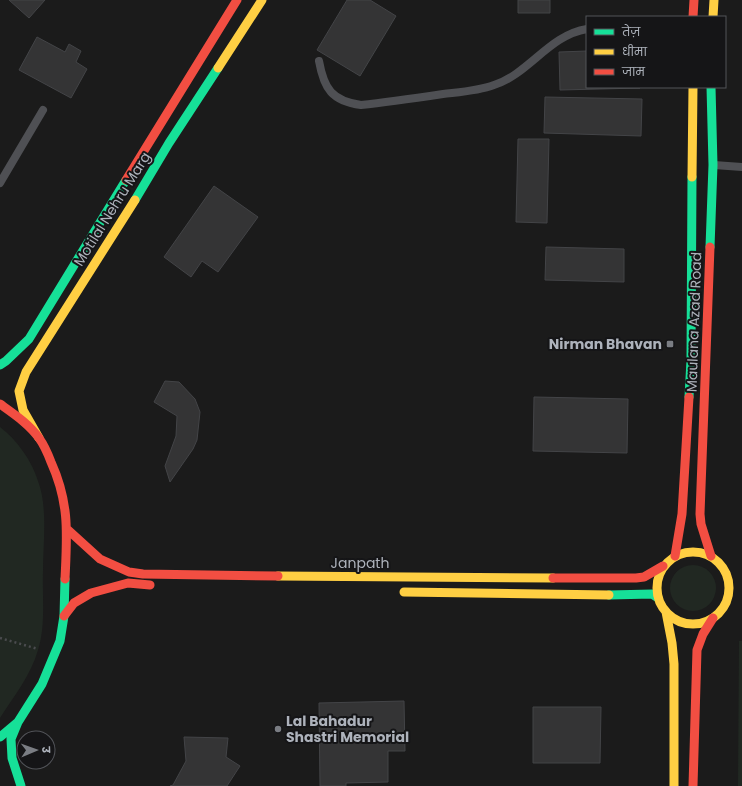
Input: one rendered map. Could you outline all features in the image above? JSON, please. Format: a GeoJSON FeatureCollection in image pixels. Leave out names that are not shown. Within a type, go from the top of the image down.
{"type":"FeatureCollection","features":[{"type":"Feature","properties":{"kind":"main road","name":"Motilal Nehru Marg"},"geometry":{"type":"LineString","coordinates":[[0,365],[29,339],[237,0]]}},
{"type":"Feature","properties":{"kind":"main road","name":"Motilal Nehru Marg"},"geometry":{"type":"LineString","coordinates":[[39,438],[23,410],[20,398],[19,391],[26,372],[104,250],[169,143],[262,0]]}},
{"type":"Feature","properties":{"kind":"main road"},"geometry":{"type":"LineString","coordinates":[[693,16],[694,0]]}},
{"type":"Feature","properties":{"kind":"main road"},"geometry":{"type":"LineString","coordinates":[[713,16],[714,0]]}},
{"type":"Feature","properties":{"kind":"main road","name":"Maulana Azad Road"},"geometry":{"type":"LineString","coordinates":[[675,556],[682,514],[691,360],[693,88]]}},
{"type":"Feature","properties":{"kind":"main road","name":"Maulana Azad Road"},"geometry":{"type":"LineString","coordinates":[[711,556],[701,524],[700,514],[713,165],[712,88]]}},
{"type":"Feature","properties":{"kind":"main road"},"geometry":{"type":"LineString","coordinates":[[0,404],[19,417],[39,438],[58,478],[64,500],[67,529],[64,616],[60,642],[42,684],[18,722],[11,739],[12,758],[21,786]]}},
{"type":"Feature","properties":{"kind":"main road","name":"Janpath"},"geometry":{"type":"LineString","coordinates":[[67,529],[100,559],[129,572],[143,574],[352,577],[636,578],[644,577],[663,566]]}},
{"type":"Feature","properties":{"kind":"main road"},"geometry":{"type":"LineString","coordinates":[[674,786],[674,664],[672,643],[666,612],[658,598],[657,582],[663,566],[675,556],[693,552],[711,556],[723,568],[732,584],[722,610],[713,618],[703,634],[697,650],[693,786]]}},
{"type":"Feature","properties":{"kind":"main road"},"geometry":{"type":"LineString","coordinates":[[64,616],[74,603],[91,593],[128,583],[158,586]]}},
{"type":"Feature","properties":{"kind":"main road","name":"Janpath"},"geometry":{"type":"LineString","coordinates":[[395,592],[598,595],[652,594],[658,598]]}},
{"type":"Feature","properties":{"kind":"main road"},"geometry":{"type":"LineString","coordinates":[[727,599],[738,600]]}},
{"type":"Feature","properties":{"kind":"main road"},"geometry":{"type":"LineString","coordinates":[[666,612],[680,622],[688,624],[701,623],[713,618]]}},
{"type":"Feature","properties":{"kind":"main road"},"geometry":{"type":"LineString","coordinates":[[0,737],[18,722]]}},
{"type":"Feature","properties":{"kind":"lane"},"geometry":{"type":"LineString","coordinates":[[319,61],[321,74],[328,89],[336,98],[348,104],[362,105],[475,90],[495,85],[519,72],[558,40],[569,34],[586,29]]}},
{"type":"Feature","properties":{"kind":"lane"},"geometry":{"type":"LineString","coordinates":[[0,183],[43,110]]}},
{"type":"Feature","properties":{"kind":"lane"},"geometry":{"type":"LineString","coordinates":[[713,165],[742,167]]}},
{"type":"Feature","properties":{"kind":"path"},"geometry":{"type":"LineString","coordinates":[[0,638],[54,656]]}},
{"type":"Feature","properties":{"kind":"shaded area"},"geometry":{"type":"Polygon","coordinates":[[[0,427],[23,451],[32,466],[41,491],[44,525],[43,621],[38,650],[27,677],[0,718],[0,427]]]}},
{"type":"Feature","properties":{"kind":"shaded area"},"geometry":{"type":"Polygon","coordinates":[[[693,565],[706,569],[712,575],[716,588],[712,601],[706,607],[693,611],[680,607],[674,601],[670,588],[674,575],[680,569],[693,565]]]}},
{"type":"Feature","properties":{"kind":"shaded area"},"geometry":{"type":"Polygon","coordinates":[[[739,641],[742,641],[742,786],[738,786],[739,641]]]}},
{"type":"Feature","properties":{"kind":"building"},"geometry":{"type":"Polygon","coordinates":[[[9,0],[45,0],[29,18],[9,0]]]}},
{"type":"Feature","properties":{"kind":"building"},"geometry":{"type":"Polygon","coordinates":[[[347,0],[370,0],[396,16],[360,76],[317,50],[347,0]]]}},
{"type":"Feature","properties":{"kind":"building"},"geometry":{"type":"Polygon","coordinates":[[[518,0],[550,0],[550,13],[518,13],[518,0]]]}},
{"type":"Feature","properties":{"kind":"building"},"geometry":{"type":"Polygon","coordinates":[[[37,37],[65,52],[69,44],[81,51],[76,62],[87,69],[71,98],[19,70],[37,37]]]}},
{"type":"Feature","properties":{"kind":"building"},"geometry":{"type":"Polygon","coordinates":[[[586,51],[586,88],[640,88],[560,90],[559,52],[586,51]]]}},
{"type":"Feature","properties":{"kind":"building"},"geometry":{"type":"Polygon","coordinates":[[[545,97],[642,99],[641,136],[544,133],[545,97]]]}},
{"type":"Feature","properties":{"kind":"building"},"geometry":{"type":"Polygon","coordinates":[[[518,139],[549,139],[547,223],[516,222],[518,139]]]}},
{"type":"Feature","properties":{"kind":"building"},"geometry":{"type":"Polygon","coordinates":[[[214,186],[258,217],[218,272],[202,261],[191,277],[164,257],[214,186]]]}},
{"type":"Feature","properties":{"kind":"building"},"geometry":{"type":"Polygon","coordinates":[[[546,247],[624,249],[624,282],[545,280],[546,247]]]}},
{"type":"Feature","properties":{"kind":"building"},"geometry":{"type":"Polygon","coordinates":[[[165,381],[179,382],[195,399],[200,412],[197,440],[193,449],[170,482],[165,466],[176,436],[177,416],[154,402],[165,381]]]}},
{"type":"Feature","properties":{"kind":"building"},"geometry":{"type":"Polygon","coordinates":[[[534,397],[628,399],[627,453],[533,451],[534,397]]]}},
{"type":"Feature","properties":{"kind":"building"},"geometry":{"type":"Polygon","coordinates":[[[404,701],[405,751],[388,751],[388,782],[346,783],[346,786],[320,786],[319,703],[404,701]]]}},
{"type":"Feature","properties":{"kind":"building"},"geometry":{"type":"Polygon","coordinates":[[[533,707],[601,707],[600,763],[533,763],[533,707]]]}},
{"type":"Feature","properties":{"kind":"building"},"geometry":{"type":"Polygon","coordinates":[[[184,737],[228,738],[226,757],[240,766],[227,786],[170,786],[173,785],[186,761],[184,737]]]}},
{"type":"Feature","properties":{"kind":"traffic: fast"},"geometry":{"type":"LineString","coordinates":[[135,200],[169,143],[218,68]]}},
{"type":"Feature","properties":{"kind":"traffic: fast"},"geometry":{"type":"LineString","coordinates":[[710,247],[713,165],[711,88]]}},
{"type":"Feature","properties":{"kind":"traffic: fast"},"geometry":{"type":"LineString","coordinates":[[689,397],[691,360],[692,177]]}},
{"type":"Feature","properties":{"kind":"traffic: fast"},"geometry":{"type":"LineString","coordinates":[[0,365],[29,339],[126,180]]}},
{"type":"Feature","properties":{"kind":"traffic: fast"},"geometry":{"type":"LineString","coordinates":[[0,737],[18,722],[42,684],[60,641],[64,616],[65,579]]}},
{"type":"Feature","properties":{"kind":"traffic: fast"},"geometry":{"type":"LineString","coordinates":[[609,595],[652,594],[658,598]]}},
{"type":"Feature","properties":{"kind":"traffic: fast"},"geometry":{"type":"LineString","coordinates":[[18,722],[11,739],[12,758],[21,786]]}},
{"type":"Feature","properties":{"kind":"traffic: slow"},"geometry":{"type":"LineString","coordinates":[[218,68],[262,0]]}},
{"type":"Feature","properties":{"kind":"traffic: slow"},"geometry":{"type":"LineString","coordinates":[[713,16],[714,0]]}},
{"type":"Feature","properties":{"kind":"traffic: slow"},"geometry":{"type":"LineString","coordinates":[[692,177],[693,88]]}},
{"type":"Feature","properties":{"kind":"traffic: slow"},"geometry":{"type":"LineString","coordinates":[[39,438],[23,410],[19,391],[26,372],[135,200]]}},
{"type":"Feature","properties":{"kind":"traffic: slow"},"geometry":{"type":"LineString","coordinates":[[693,552],[713,558],[723,568],[729,588],[723,608],[713,618],[693,624],[673,618],[663,608],[657,588],[663,568],[673,558],[693,552]]}},
{"type":"Feature","properties":{"kind":"traffic: slow"},"geometry":{"type":"LineString","coordinates":[[278,576],[553,578]]}},
{"type":"Feature","properties":{"kind":"traffic: slow"},"geometry":{"type":"LineString","coordinates":[[404,592],[609,595]]}},
{"type":"Feature","properties":{"kind":"traffic: slow"},"geometry":{"type":"LineString","coordinates":[[666,612],[672,643],[674,664],[674,786]]}},
{"type":"Feature","properties":{"kind":"traffic: jam"},"geometry":{"type":"LineString","coordinates":[[126,180],[237,0]]}},
{"type":"Feature","properties":{"kind":"traffic: jam"},"geometry":{"type":"LineString","coordinates":[[693,16],[694,0]]}},
{"type":"Feature","properties":{"kind":"traffic: jam"},"geometry":{"type":"LineString","coordinates":[[710,247],[700,514],[701,524],[711,556]]}},
{"type":"Feature","properties":{"kind":"traffic: jam"},"geometry":{"type":"LineString","coordinates":[[675,556],[682,514],[689,397]]}},
{"type":"Feature","properties":{"kind":"traffic: jam"},"geometry":{"type":"LineString","coordinates":[[0,404],[16,415],[39,438],[57,477],[66,520],[65,579]]}},
{"type":"Feature","properties":{"kind":"traffic: jam"},"geometry":{"type":"LineString","coordinates":[[67,529],[100,559],[129,572],[143,574],[278,576]]}},
{"type":"Feature","properties":{"kind":"traffic: jam"},"geometry":{"type":"LineString","coordinates":[[553,578],[636,578],[644,577],[663,566]]}},
{"type":"Feature","properties":{"kind":"traffic: jam"},"geometry":{"type":"LineString","coordinates":[[64,616],[74,603],[91,593],[128,583],[150,585]]}},
{"type":"Feature","properties":{"kind":"traffic: jam"},"geometry":{"type":"LineString","coordinates":[[693,786],[697,650],[703,634],[713,618]]}},
{"type":"Feature","properties":{"kind":"place","name":"Nirman Bhavan"},"geometry":{"type":"Point","coordinates":[670,344]}},
{"type":"Feature","properties":{"kind":"place","name":"Lal Bahadur Shastri Memorial"},"geometry":{"type":"Point","coordinates":[278,729]}}]}
